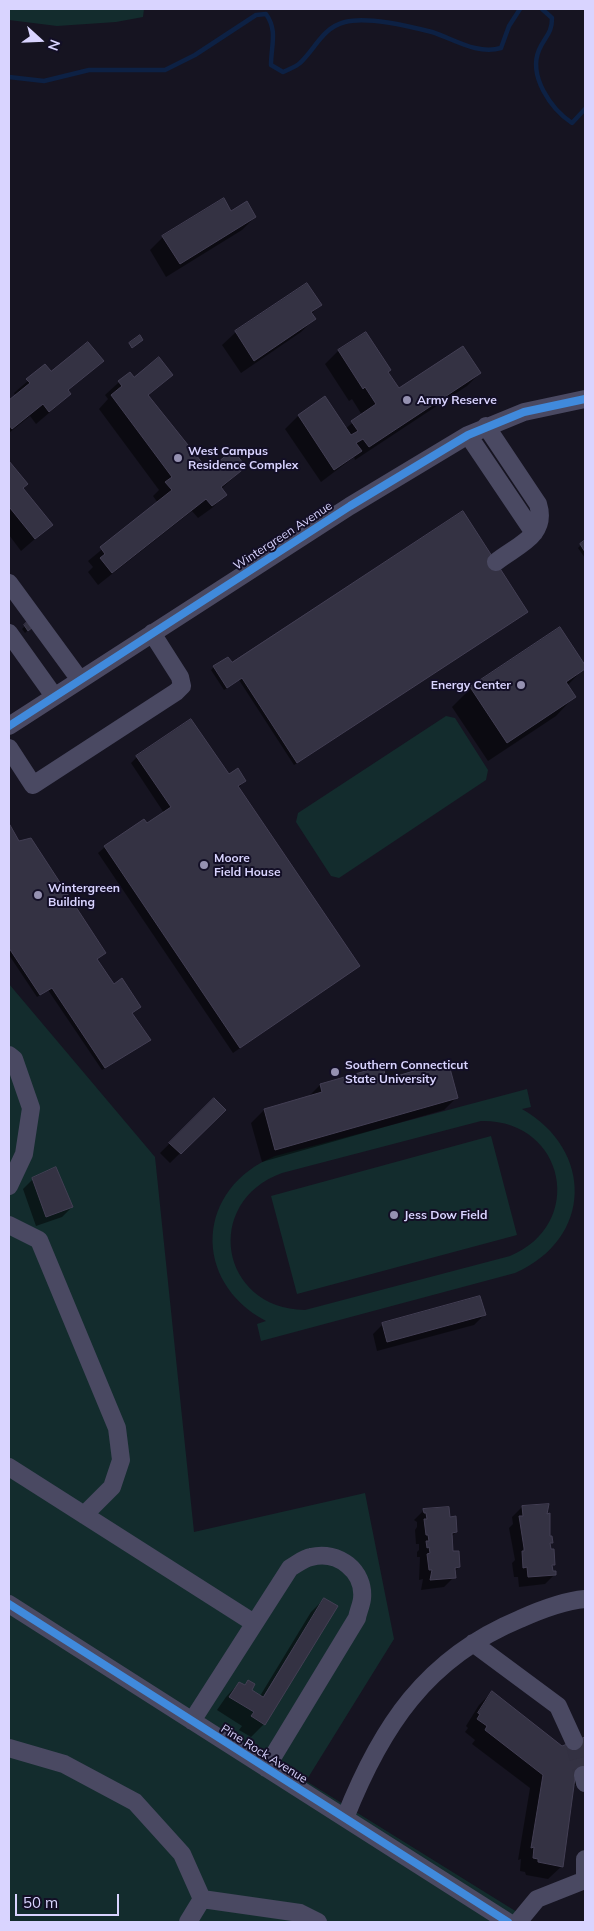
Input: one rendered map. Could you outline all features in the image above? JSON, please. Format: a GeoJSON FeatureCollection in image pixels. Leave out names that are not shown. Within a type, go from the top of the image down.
{"type":"FeatureCollection","features":[{"type":"Feature","properties":{"kind":"street","name":"Wintergreen Avenue"},"geometry":{"type":"LineString","coordinates":[[9,726],[359,501],[468,436],[486,426],[524,412],[585,399]]}},
{"type":"Feature","properties":{"kind":"street"},"geometry":{"type":"LineString","coordinates":[[486,426],[538,504],[542,515],[537,530],[496,562]]}},
{"type":"Feature","properties":{"kind":"street"},"geometry":{"type":"LineString","coordinates":[[468,436],[537,530]]}},
{"type":"Feature","properties":{"kind":"street"},"geometry":{"type":"LineString","coordinates":[[9,583],[80,680]]}},
{"type":"Feature","properties":{"kind":"street"},"geometry":{"type":"LineString","coordinates":[[9,748],[33,785],[176,692],[182,686],[180,677],[152,633]]}},
{"type":"Feature","properties":{"kind":"street"},"geometry":{"type":"LineString","coordinates":[[9,634],[54,696]]}},
{"type":"Feature","properties":{"kind":"street"},"geometry":{"type":"LineString","coordinates":[[9,1055],[14,1059],[31,1108],[24,1154],[9,1186]]}},
{"type":"Feature","properties":{"kind":"street"},"geometry":{"type":"LineString","coordinates":[[10,1221],[39,1240],[117,1428],[121,1460],[112,1488],[84,1515]]}},
{"type":"Feature","properties":{"kind":"street"},"geometry":{"type":"LineString","coordinates":[[9,1467],[254,1623]]}},
{"type":"Feature","properties":{"kind":"street"},"geometry":{"type":"LineString","coordinates":[[192,1721],[290,1568],[310,1557],[326,1556],[344,1560],[359,1579],[362,1598],[357,1618],[266,1768]]}},
{"type":"Feature","properties":{"kind":"street"},"geometry":{"type":"LineString","coordinates":[[345,1818],[373,1752],[412,1696],[437,1670],[499,1627],[541,1610],[585,1599]]}},
{"type":"Feature","properties":{"kind":"street","name":"Pine Rock Avenue"},"geometry":{"type":"LineString","coordinates":[[9,1604],[508,1922]]}},
{"type":"Feature","properties":{"kind":"street"},"geometry":{"type":"LineString","coordinates":[[474,1643],[558,1706],[574,1741]]}},
{"type":"Feature","properties":{"kind":"street"},"geometry":{"type":"LineString","coordinates":[[9,1748],[64,1764],[135,1802],[182,1854],[202,1899]]}},
{"type":"Feature","properties":{"kind":"street"},"geometry":{"type":"LineString","coordinates":[[585,1859],[585,1874]]}},
{"type":"Feature","properties":{"kind":"street"},"geometry":{"type":"LineString","coordinates":[[518,1922],[537,1899],[585,1880]]}},
{"type":"Feature","properties":{"kind":"street"},"geometry":{"type":"LineString","coordinates":[[188,1922],[202,1899]]}},
{"type":"Feature","properties":{"kind":"street"},"geometry":{"type":"LineString","coordinates":[[202,1899],[300,1913],[318,1922]]}},
{"type":"Feature","properties":{"kind":"green space"},"geometry":{"type":"Polygon","coordinates":[[[9,9],[144,9],[143,17],[116,22],[57,26],[9,20],[9,9]]]}},
{"type":"Feature","properties":{"kind":"green space"},"geometry":{"type":"Polygon","coordinates":[[[446,716],[455,718],[488,770],[486,780],[339,878],[331,876],[296,822],[298,813],[446,716]]]}},
{"type":"Feature","properties":{"kind":"green space"},"geometry":{"type":"Polygon","coordinates":[[[9,984],[155,1157],[194,1532],[365,1493],[394,1639],[306,1781],[533,1922],[9,1922],[9,984]]]}},
{"type":"Feature","properties":{"kind":"green space"},"geometry":{"type":"Polygon","coordinates":[[[527,1089],[531,1107],[522,1109],[546,1126],[562,1147],[572,1170],[575,1194],[570,1217],[559,1239],[541,1258],[515,1273],[261,1341],[257,1324],[266,1321],[242,1304],[225,1283],[215,1260],[213,1236],[218,1212],[230,1190],[249,1171],[275,1156],[527,1089]],[[481,1121],[282,1173],[257,1187],[240,1206],[232,1229],[232,1252],[239,1274],[254,1292],[276,1305],[305,1310],[510,1256],[534,1241],[550,1221],[557,1199],[556,1176],[547,1154],[532,1137],[510,1125],[481,1121]]]}},
{"type":"Feature","properties":{"kind":"green space","name":"Jess Dow Field"},"geometry":{"type":"Polygon","coordinates":[[[491,1136],[517,1235],[297,1294],[271,1196],[491,1136]]]}},
{"type":"Feature","properties":{"kind":"building"},"geometry":{"type":"Polygon","coordinates":[[[224,198],[231,211],[247,201],[256,217],[180,264],[162,236],[224,198]]]}},
{"type":"Feature","properties":{"kind":"building"},"geometry":{"type":"Polygon","coordinates":[[[307,283],[322,305],[311,312],[316,319],[254,361],[235,331],[307,283]]]}},
{"type":"Feature","properties":{"kind":"building","name":"Army Reserve"},"geometry":{"type":"Polygon","coordinates":[[[366,332],[391,370],[388,372],[399,388],[463,346],[481,373],[369,447],[363,439],[356,443],[362,451],[334,470],[298,415],[325,396],[351,435],[358,431],[351,421],[376,404],[365,387],[363,389],[338,350],[366,332]]]}},
{"type":"Feature","properties":{"kind":"building"},"geometry":{"type":"Polygon","coordinates":[[[140,335],[143,340],[132,348],[129,343],[140,335]]]}},
{"type":"Feature","properties":{"kind":"building"},"geometry":{"type":"Polygon","coordinates":[[[88,342],[104,361],[68,390],[71,394],[49,412],[43,404],[12,429],[9,425],[9,400],[30,383],[26,379],[45,364],[51,371],[88,342]]]}},
{"type":"Feature","properties":{"kind":"building","name":"West Campus Residence Complex"},"geometry":{"type":"Polygon","coordinates":[[[159,357],[173,375],[148,395],[208,470],[233,450],[246,467],[221,487],[227,495],[212,506],[206,499],[112,573],[100,558],[105,554],[100,547],[172,490],[165,482],[172,477],[111,395],[122,386],[118,381],[130,372],[134,377],[159,357]]]}},
{"type":"Feature","properties":{"kind":"building"},"geometry":{"type":"Polygon","coordinates":[[[9,461],[28,484],[23,488],[53,525],[35,539],[9,509],[9,461]]]}},
{"type":"Feature","properties":{"kind":"building"},"geometry":{"type":"Polygon","coordinates":[[[463,511],[528,612],[297,763],[242,678],[227,688],[213,666],[228,657],[232,662],[463,511]]]}},
{"type":"Feature","properties":{"kind":"building"},"geometry":{"type":"Polygon","coordinates":[[[585,540],[585,552],[580,544],[585,540]]]}},
{"type":"Feature","properties":{"kind":"building"},"geometry":{"type":"Polygon","coordinates":[[[28,621],[33,627],[28,631],[24,625],[28,621]]]}},
{"type":"Feature","properties":{"kind":"building","name":"Energy Center"},"geometry":{"type":"Polygon","coordinates":[[[560,627],[585,665],[585,669],[566,682],[576,697],[507,743],[470,687],[560,627]]]}},
{"type":"Feature","properties":{"kind":"building","name":"Moore Field House"},"geometry":{"type":"Polygon","coordinates":[[[191,719],[229,774],[238,768],[246,781],[238,786],[360,966],[240,1048],[104,846],[144,819],[147,823],[171,807],[136,756],[191,719]]]}},
{"type":"Feature","properties":{"kind":"building","name":"Wintergreen Building"},"geometry":{"type":"Polygon","coordinates":[[[10,825],[19,841],[31,838],[106,953],[97,959],[114,984],[122,978],[141,1007],[132,1013],[151,1040],[105,1068],[52,988],[40,995],[9,948],[10,825]]]}},
{"type":"Feature","properties":{"kind":"building"},"geometry":{"type":"Polygon","coordinates":[[[448,1061],[458,1098],[275,1150],[264,1109],[322,1092],[320,1084],[383,1066],[386,1079],[448,1061]]]}},
{"type":"Feature","properties":{"kind":"building"},"geometry":{"type":"Polygon","coordinates":[[[214,1098],[226,1110],[181,1154],[169,1143],[214,1098]]]}},
{"type":"Feature","properties":{"kind":"building"},"geometry":{"type":"Polygon","coordinates":[[[56,1167],[73,1207],[46,1217],[32,1178],[56,1167]]]}},
{"type":"Feature","properties":{"kind":"building"},"geometry":{"type":"Polygon","coordinates":[[[480,1296],[486,1315],[387,1342],[382,1323],[480,1296]]]}},
{"type":"Feature","properties":{"kind":"building"},"geometry":{"type":"Polygon","coordinates":[[[549,1504],[547,1514],[550,1513],[550,1536],[552,1536],[553,1543],[550,1543],[551,1549],[554,1549],[555,1565],[552,1565],[556,1575],[528,1577],[527,1567],[523,1568],[522,1551],[524,1551],[524,1548],[519,1516],[523,1516],[522,1506],[549,1504]]]}},
{"type":"Feature","properties":{"kind":"building"},"geometry":{"type":"Polygon","coordinates":[[[449,1507],[450,1517],[456,1516],[457,1532],[452,1533],[453,1551],[459,1551],[460,1567],[455,1568],[456,1578],[430,1580],[432,1570],[429,1570],[427,1554],[430,1553],[426,1541],[429,1541],[428,1535],[426,1535],[424,1519],[427,1519],[423,1509],[449,1507]]]}},
{"type":"Feature","properties":{"kind":"building"},"geometry":{"type":"Polygon","coordinates":[[[324,1598],[338,1606],[265,1725],[251,1716],[254,1712],[229,1697],[239,1682],[245,1685],[248,1680],[255,1684],[252,1690],[263,1697],[324,1598]]]}},
{"type":"Feature","properties":{"kind":"building"},"geometry":{"type":"Polygon","coordinates":[[[492,1691],[562,1746],[585,1737],[585,1774],[575,1778],[563,1867],[538,1862],[538,1859],[533,1858],[534,1847],[531,1848],[543,1775],[485,1730],[487,1726],[477,1719],[480,1714],[478,1713],[492,1691]]]}},
{"type":"Feature","properties":{"kind":"waterway"},"geometry":{"type":"LineString","coordinates":[[9,77],[44,81],[89,70],[165,70],[195,55],[256,15],[266,14],[270,20],[273,32],[271,65],[283,72],[300,63],[331,29],[337,25],[354,20],[388,22],[432,32],[474,48],[492,50],[501,48],[509,26],[520,9]]}},
{"type":"Feature","properties":{"kind":"waterway"},"geometry":{"type":"LineString","coordinates":[[542,9],[552,18],[552,23],[536,60],[539,81],[549,101],[572,123],[585,109]]}},
{"type":"Feature","properties":{"kind":"tunnel"},"geometry":{"type":"LineString","coordinates":[[574,1741],[583,1775]]}},
{"type":"Feature","properties":{"kind":"cycle path"},"geometry":{"type":"LineString","coordinates":[[9,726],[350,506],[468,435],[524,412],[585,399]]}},
{"type":"Feature","properties":{"kind":"cycle path"},"geometry":{"type":"LineString","coordinates":[[9,1604],[508,1922]]}},
{"type":"Feature","properties":{"kind":"place","name":"Army Reserve"},"geometry":{"type":"Point","coordinates":[407,400]}},
{"type":"Feature","properties":{"kind":"place","name":"West Campus Residence Complex"},"geometry":{"type":"Point","coordinates":[178,458]}},
{"type":"Feature","properties":{"kind":"place","name":"Energy Center"},"geometry":{"type":"Point","coordinates":[521,685]}},
{"type":"Feature","properties":{"kind":"place","name":"Moore Field House"},"geometry":{"type":"Point","coordinates":[204,865]}},
{"type":"Feature","properties":{"kind":"place","name":"Wintergreen Building"},"geometry":{"type":"Point","coordinates":[38,895]}},
{"type":"Feature","properties":{"kind":"place","name":"Southern Connecticut State University"},"geometry":{"type":"Point","coordinates":[335,1072]}},
{"type":"Feature","properties":{"kind":"place","name":"Jess Dow Field"},"geometry":{"type":"Point","coordinates":[394,1215]}}]}
